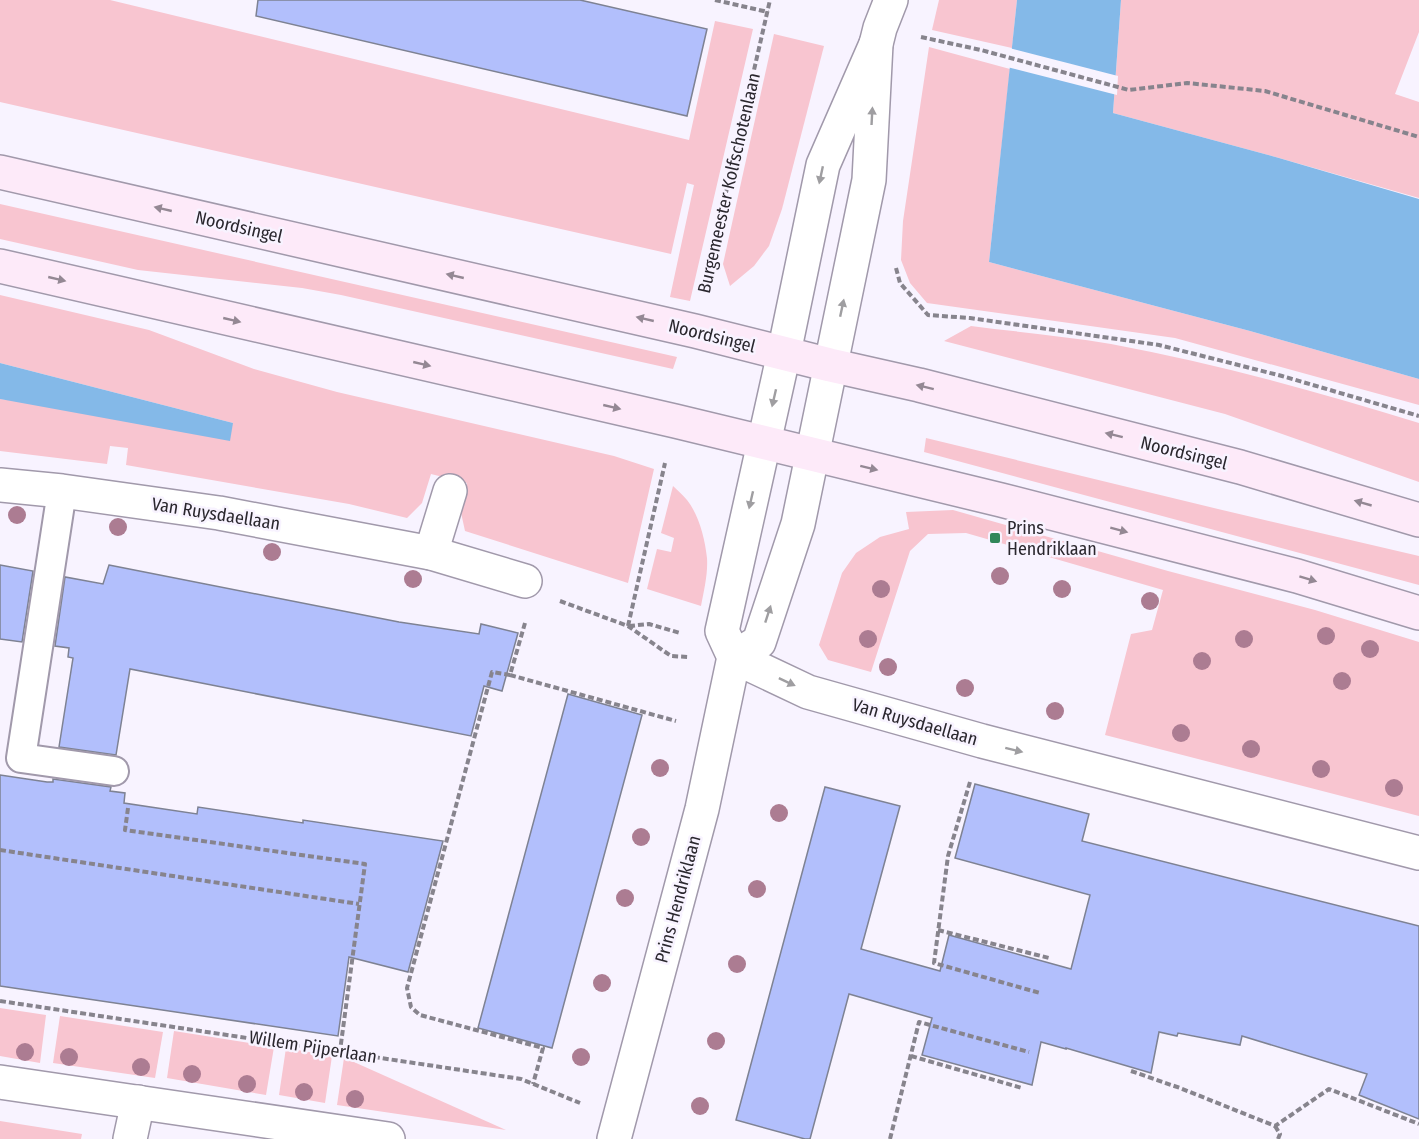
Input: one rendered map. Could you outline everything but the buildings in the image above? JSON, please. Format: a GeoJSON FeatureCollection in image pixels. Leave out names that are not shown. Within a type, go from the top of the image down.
{"type":"FeatureCollection","features":[{"type":"Feature","properties":{"kind":"main road","name":"Noordsingel"},"geometry":{"type":"LineString","coordinates":[[0,172],[695,331],[919,385],[1240,467],[1419,520]]}},
{"type":"Feature","properties":{"kind":"main road"},"geometry":{"type":"LineString","coordinates":[[0,266],[675,421],[1001,500],[1297,576],[1419,613]]}},
{"type":"Feature","properties":{"kind":"street"},"geometry":{"type":"LineString","coordinates":[[882,24],[869,180],[798,524],[759,642],[734,657],[722,631],[823,165],[882,24]]}},
{"type":"Feature","properties":{"kind":"street","name":"Van Ruysdaellaan"},"geometry":{"type":"LineString","coordinates":[[0,485],[62,491],[219,513],[431,553],[530,586]]}},
{"type":"Feature","properties":{"kind":"street"},"geometry":{"type":"LineString","coordinates":[[431,553],[450,491]]}},
{"type":"Feature","properties":{"kind":"street","name":"Prins Hendriklaan"},"geometry":{"type":"LineString","coordinates":[[616,1129],[702,809],[734,657]]}},
{"type":"Feature","properties":{"kind":"street","name":"Van Ruysdaellaan"},"geometry":{"type":"LineString","coordinates":[[734,657],[808,692],[982,741],[1419,853]]}},
{"type":"Feature","properties":{"kind":"street"},"geometry":{"type":"LineString","coordinates":[[0,1082],[388,1139]]}},
{"type":"Feature","properties":{"kind":"street"},"geometry":{"type":"LineString","coordinates":[[130,1139],[138,1102]]}},
{"type":"Feature","properties":{"kind":"lane"},"geometry":{"type":"LineString","coordinates":[[62,491],[21,758],[114,771]]}},
{"type":"Feature","properties":{"kind":"path"},"geometry":{"type":"LineString","coordinates":[[715,0],[768,12]]}},
{"type":"Feature","properties":{"kind":"path","name":"Burgemeester Kolfschotenlaan"},"geometry":{"type":"LineString","coordinates":[[695,331],[770,0]]}},
{"type":"Feature","properties":{"kind":"path"},"geometry":{"type":"LineString","coordinates":[[882,24],[1130,90],[1187,83],[1265,92],[1419,137]]}},
{"type":"Feature","properties":{"kind":"path"},"geometry":{"type":"LineString","coordinates":[[900,283],[928,315],[970,318],[1160,345],[1282,376],[1419,416]]}},
{"type":"Feature","properties":{"kind":"path"},"geometry":{"type":"LineString","coordinates":[[628,626],[675,421]]}},
{"type":"Feature","properties":{"kind":"path"},"geometry":{"type":"LineString","coordinates":[[510,675],[530,586],[628,626],[671,656],[734,657]]}},
{"type":"Feature","properties":{"kind":"path"},"geometry":{"type":"LineString","coordinates":[[533,1084],[543,1048],[420,1015],[411,1007],[407,988],[492,672],[718,732]]}},
{"type":"Feature","properties":{"kind":"path"},"geometry":{"type":"LineString","coordinates":[[982,741],[948,856],[934,963],[1040,993]]}},
{"type":"Feature","properties":{"kind":"path"},"geometry":{"type":"LineString","coordinates":[[114,771],[129,792],[125,830],[365,864],[340,1051]]}},
{"type":"Feature","properties":{"kind":"path"},"geometry":{"type":"LineString","coordinates":[[0,850],[359,904]]}},
{"type":"Feature","properties":{"kind":"path"},"geometry":{"type":"LineString","coordinates":[[938,930],[1049,958]]}},
{"type":"Feature","properties":{"kind":"path","name":"Willem Pijperlaan"},"geometry":{"type":"LineString","coordinates":[[0,1001],[521,1079],[616,1129]]}},
{"type":"Feature","properties":{"kind":"path"},"geometry":{"type":"LineString","coordinates":[[890,1139],[919,1022],[1029,1052]]}},
{"type":"Feature","properties":{"kind":"path"},"geometry":{"type":"LineString","coordinates":[[910,1056],[1022,1088]]}},
{"type":"Feature","properties":{"kind":"path"},"geometry":{"type":"LineString","coordinates":[[1131,1071],[1275,1126],[1280,1134],[1278,1139]]}},
{"type":"Feature","properties":{"kind":"path"},"geometry":{"type":"LineString","coordinates":[[1275,1126],[1329,1089],[1419,1124]]}},
{"type":"Feature","properties":{"kind":"shaded area"},"geometry":{"type":"Polygon","coordinates":[[[0,0],[110,0],[689,140],[715,21],[753,29],[690,301],[670,297],[694,185],[687,183],[671,254],[0,102],[0,0]]]}},
{"type":"Feature","properties":{"kind":"shaded area"},"geometry":{"type":"Polygon","coordinates":[[[939,0],[1017,0],[1012,48],[932,30],[939,0]]]}},
{"type":"Feature","properties":{"kind":"shaded area"},"geometry":{"type":"Polygon","coordinates":[[[1121,0],[1419,0],[1419,32],[1395,94],[1419,102],[1419,198],[1113,113],[1121,0]]]}},
{"type":"Feature","properties":{"kind":"shaded area"},"geometry":{"type":"Polygon","coordinates":[[[774,34],[824,46],[782,209],[769,246],[754,266],[730,286],[723,264],[774,34]]]}},
{"type":"Feature","properties":{"kind":"shaded area"},"geometry":{"type":"Polygon","coordinates":[[[929,47],[1010,69],[989,262],[1250,331],[1419,379],[1419,405],[1175,338],[927,303],[910,283],[901,260],[903,221],[929,47]]]}},
{"type":"Feature","properties":{"kind":"shaded area"},"geometry":{"type":"Polygon","coordinates":[[[0,204],[677,357],[673,369],[341,295],[302,288],[138,270],[0,239],[0,204]]]}},
{"type":"Feature","properties":{"kind":"shaded area"},"geometry":{"type":"Polygon","coordinates":[[[0,295],[149,330],[254,369],[337,392],[614,456],[654,469],[628,583],[465,531],[460,508],[467,483],[431,474],[422,503],[407,518],[349,504],[126,465],[128,448],[110,446],[107,464],[0,451],[0,399],[233,423],[0,363],[0,295]]]}},
{"type":"Feature","properties":{"kind":"shaded area"},"geometry":{"type":"Polygon","coordinates":[[[971,326],[1111,344],[1189,360],[1343,400],[1419,423],[1419,482],[1225,414],[944,341],[971,326]]]}},
{"type":"Feature","properties":{"kind":"shaded area"},"geometry":{"type":"Polygon","coordinates":[[[926,438],[1419,556],[1419,585],[924,452],[926,438]]]}},
{"type":"Feature","properties":{"kind":"shaded area"},"geometry":{"type":"Polygon","coordinates":[[[673,486],[691,506],[703,535],[707,564],[701,606],[647,589],[657,549],[671,552],[674,538],[661,533],[673,486]]]}},
{"type":"Feature","properties":{"kind":"shaded area"},"geometry":{"type":"Polygon","coordinates":[[[953,510],[1315,610],[1419,642],[1419,816],[1105,735],[1131,634],[1152,630],[1163,590],[966,533],[928,534],[910,551],[871,672],[828,660],[819,645],[842,573],[856,553],[880,537],[909,529],[906,512],[953,510]]]}},
{"type":"Feature","properties":{"kind":"shaded area"},"geometry":{"type":"Polygon","coordinates":[[[0,1008],[46,1015],[40,1063],[0,1056],[0,1008]]]}},
{"type":"Feature","properties":{"kind":"shaded area"},"geometry":{"type":"Polygon","coordinates":[[[60,1016],[163,1032],[155,1078],[53,1063],[60,1016]]]}},
{"type":"Feature","properties":{"kind":"shaded area"},"geometry":{"type":"Polygon","coordinates":[[[174,1031],[274,1047],[266,1095],[167,1078],[174,1031]]]}},
{"type":"Feature","properties":{"kind":"shaded area"},"geometry":{"type":"Polygon","coordinates":[[[286,1048],[332,1056],[325,1103],[279,1095],[286,1048]]]}},
{"type":"Feature","properties":{"kind":"shaded area"},"geometry":{"type":"Polygon","coordinates":[[[345,1058],[506,1130],[337,1105],[345,1058]]]}},
{"type":"Feature","properties":{"kind":"shaded area"},"geometry":{"type":"Polygon","coordinates":[[[0,1121],[82,1134],[81,1139],[0,1139],[0,1121]]]}},
{"type":"Feature","properties":{"kind":"water"},"geometry":{"type":"Polygon","coordinates":[[[1017,0],[1121,0],[1113,113],[1419,199],[1419,379],[1250,331],[989,262],[1017,0]]]}},
{"type":"Feature","properties":{"kind":"water"},"geometry":{"type":"Polygon","coordinates":[[[0,363],[233,423],[230,441],[0,399],[0,363]]]}},
{"type":"Feature","properties":{"kind":"pier"},"geometry":{"type":"Polygon","coordinates":[[[1009,48],[1118,76],[1117,95],[1007,67],[1009,48]]]}},
{"type":"Feature","properties":{"kind":"place","name":"Prins Hendriklaan"},"geometry":{"type":"Point","coordinates":[995,538]}}]}
